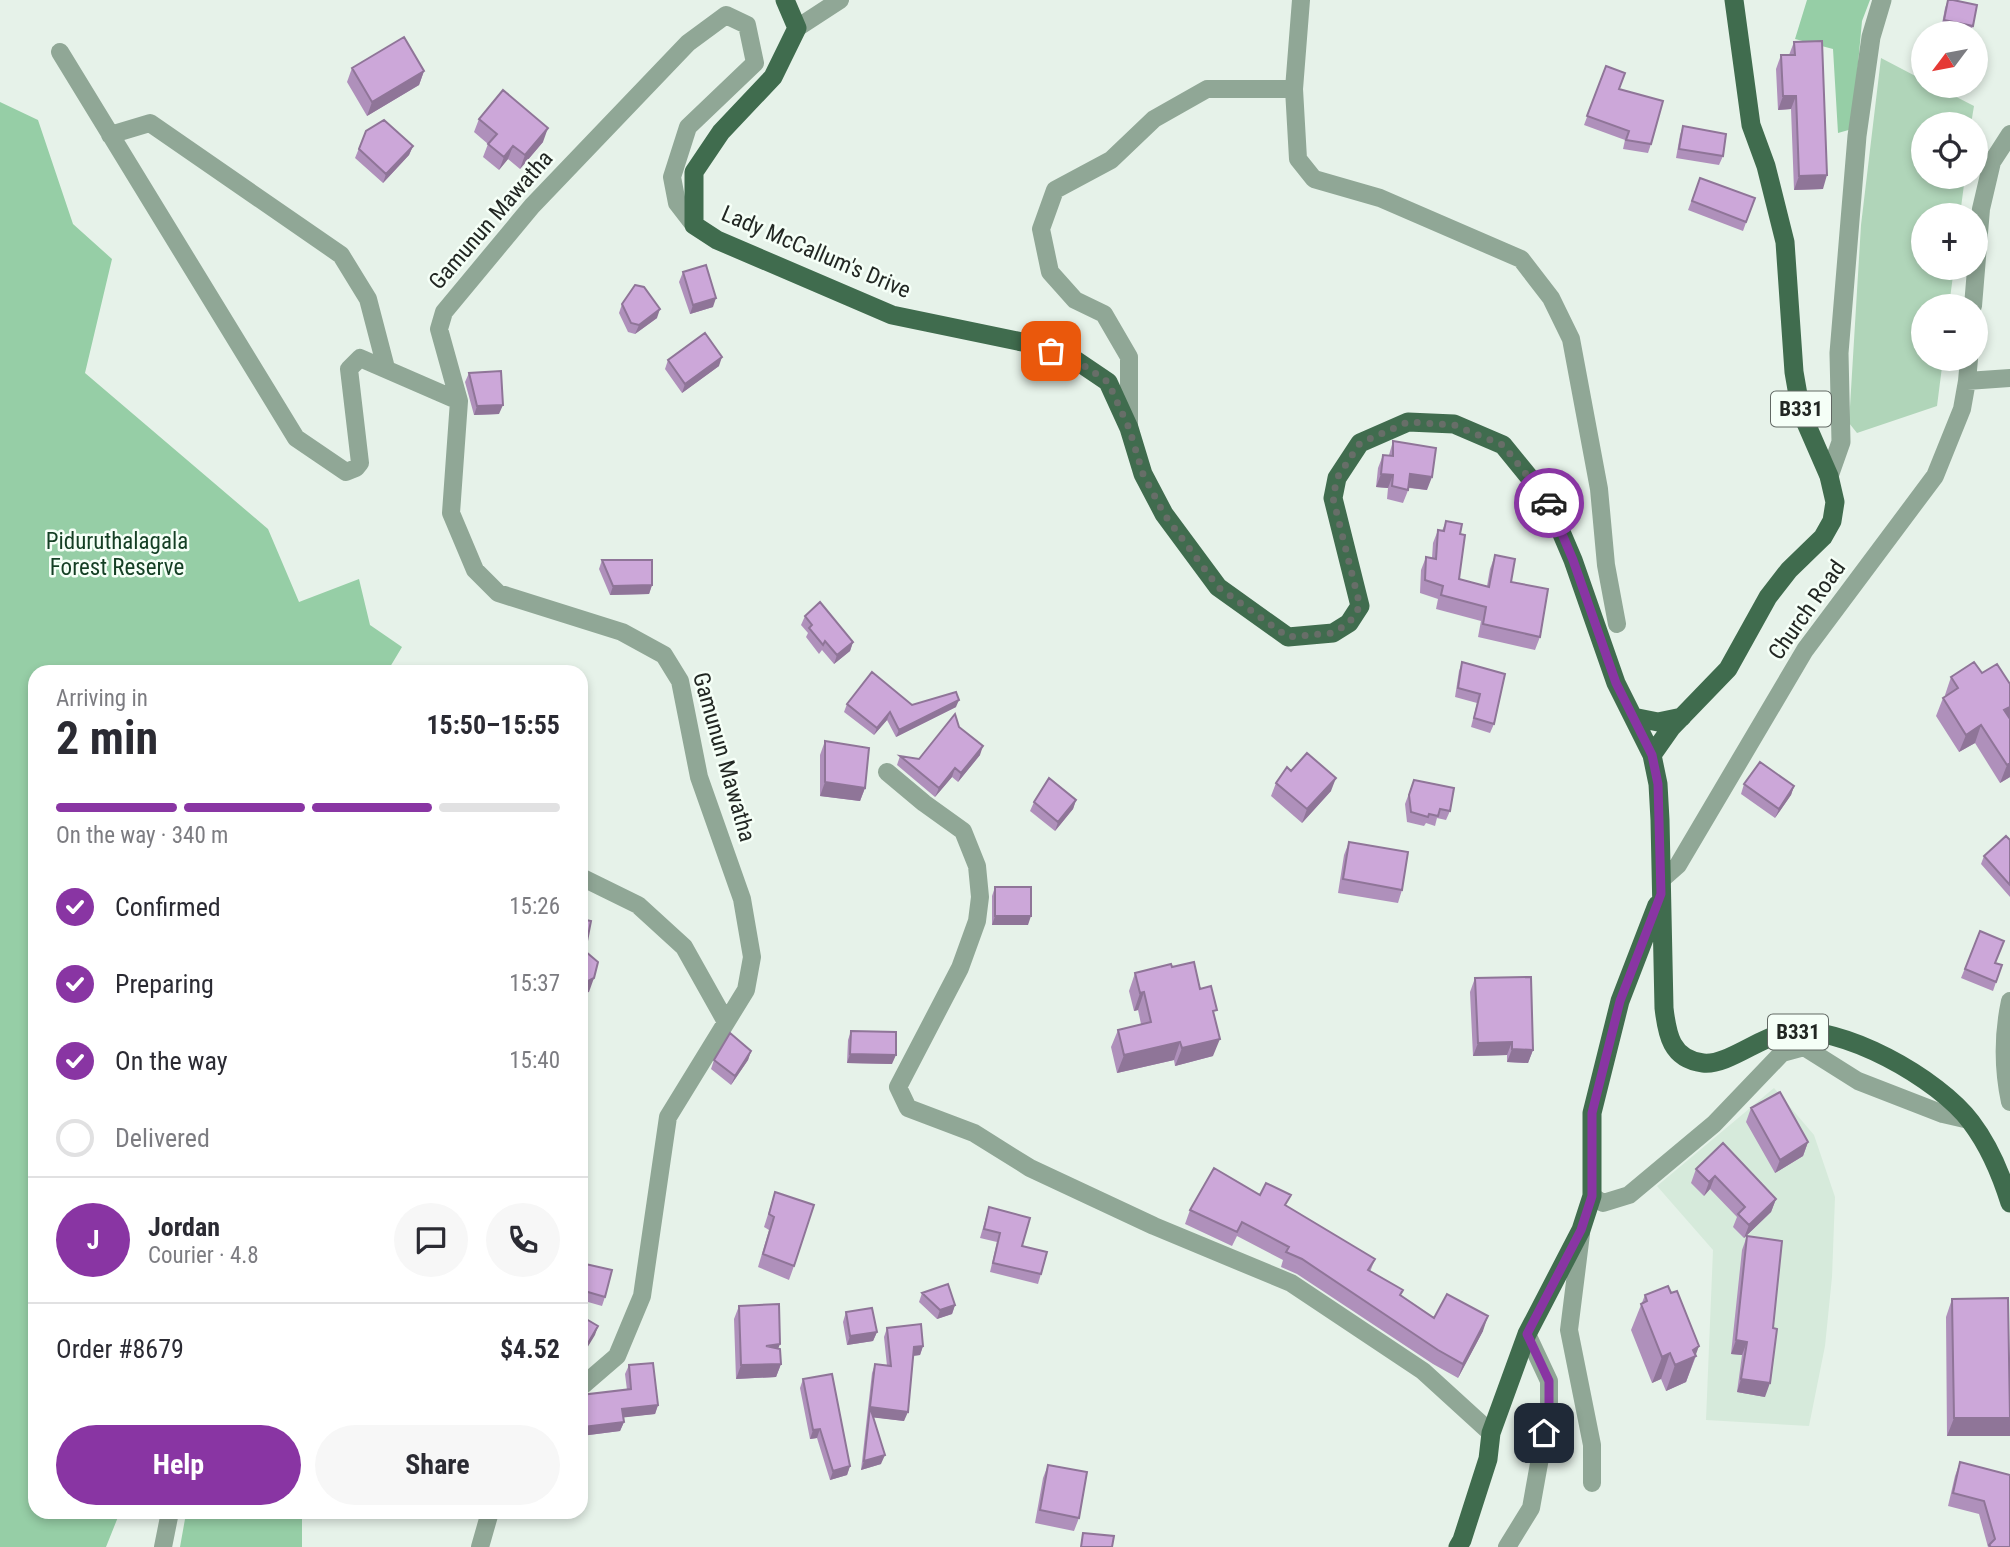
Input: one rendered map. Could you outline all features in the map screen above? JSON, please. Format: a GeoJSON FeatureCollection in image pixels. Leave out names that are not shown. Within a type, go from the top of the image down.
{"type":"FeatureCollection","features":[{"type":"Feature","properties":{"kind":"main road"},"geometry":{"type":"LineString","coordinates":[[785,0],[797,28]]}},
{"type":"Feature","properties":{"kind":"main road","name":"B331"},"geometry":{"type":"LineString","coordinates":[[1652,755],[1671,728],[1728,669],[1768,597],[1789,570],[1822,537],[1832,521],[1835,502],[1829,476],[1802,414],[1794,372],[1785,242],[1766,166],[1751,125],[1734,0]]}},
{"type":"Feature","properties":{"kind":"main road","name":"Lady McCallum's Drive"},"geometry":{"type":"LineString","coordinates":[[797,28],[773,77],[721,132],[694,172],[694,225],[717,240],[892,315],[1027,343],[1074,359],[1108,382],[1129,428],[1143,474],[1164,514],[1218,587],[1288,637],[1333,633],[1349,623],[1360,606],[1333,498],[1337,478],[1360,443],[1408,422],[1454,425],[1503,445],[1548,499],[1573,560],[1616,683],[1652,755],[1658,784],[1661,887],[1620,1001],[1592,1113],[1592,1196],[1581,1230],[1527,1334],[1491,1433],[1488,1458],[1458,1547]]}},
{"type":"Feature","properties":{"kind":"main road"},"geometry":{"type":"LineString","coordinates":[[1633,717],[1658,722],[1682,717]]}},
{"type":"Feature","properties":{"kind":"main road","name":"B331"},"geometry":{"type":"LineString","coordinates":[[1661,887],[1664,1008],[1672,1045],[1693,1061],[1704,1063],[1724,1059],[1772,1035],[1789,1032],[1826,1034],[1847,1039],[1902,1067],[1947,1097],[1982,1138],[1995,1161],[2010,1203]]}},
{"type":"Feature","properties":{"kind":"street"},"geometry":{"type":"LineString","coordinates":[[797,28],[840,0]]}},
{"type":"Feature","properties":{"kind":"street"},"geometry":{"type":"LineString","coordinates":[[1301,0],[1294,89],[1298,159],[1314,179],[1380,198],[1521,259],[1551,298],[1571,339],[1599,489],[1606,565],[1617,624]]}},
{"type":"Feature","properties":{"kind":"street"},"geometry":{"type":"LineString","coordinates":[[1829,476],[1841,442],[1839,353],[1857,136],[1871,37],[1882,0]]}},
{"type":"Feature","properties":{"kind":"street","name":"Gamunun Mawatha"},"geometry":{"type":"LineString","coordinates":[[588,1381],[617,1356],[642,1296],[668,1117],[746,990],[752,957],[742,899],[699,777],[680,681],[664,655],[622,632],[498,593],[475,570],[451,513],[459,401],[439,329],[444,312],[531,206],[688,43],[726,15],[747,25],[755,63],[688,127],[672,177],[677,203],[694,225]]}},
{"type":"Feature","properties":{"kind":"street"},"geometry":{"type":"LineString","coordinates":[[60,52],[296,438],[346,472],[356,468],[360,463],[349,369],[360,358],[459,401]]}},
{"type":"Feature","properties":{"kind":"street"},"geometry":{"type":"LineString","coordinates":[[1129,428],[1129,357],[1104,314],[1074,300],[1050,272],[1041,229],[1055,190],[1111,160],[1154,119],[1207,89],[1294,89]]}},
{"type":"Feature","properties":{"kind":"street"},"geometry":{"type":"LineString","coordinates":[[110,135],[150,123],[341,255],[368,299],[386,368]]}},
{"type":"Feature","properties":{"kind":"street"},"geometry":{"type":"LineString","coordinates":[[1974,294],[1980,209],[1992,162],[2010,134]]}},
{"type":"Feature","properties":{"kind":"street","name":"Church Road"},"geometry":{"type":"LineString","coordinates":[[1661,887],[1678,865],[1805,650],[1936,476],[1962,409],[1968,371]]}},
{"type":"Feature","properties":{"kind":"street"},"geometry":{"type":"LineString","coordinates":[[1967,381],[2010,378]]}},
{"type":"Feature","properties":{"kind":"street"},"geometry":{"type":"LineString","coordinates":[[887,772],[963,831],[977,866],[980,897],[977,921],[960,968],[898,1087],[908,1108],[974,1133],[1030,1168],[1154,1226],[1292,1283],[1423,1371],[1491,1433]]}},
{"type":"Feature","properties":{"kind":"street"},"geometry":{"type":"LineString","coordinates":[[588,880],[638,905],[684,947],[726,1022]]}},
{"type":"Feature","properties":{"kind":"street"},"geometry":{"type":"LineString","coordinates":[[2010,1001],[2006,1019],[2005,1077],[2010,1102]]}},
{"type":"Feature","properties":{"kind":"street"},"geometry":{"type":"LineString","coordinates":[[1592,1196],[1603,1203],[1629,1195],[1714,1124],[1782,1053],[1804,1047],[1858,1081],[1943,1114],[1969,1120]]}},
{"type":"Feature","properties":{"kind":"street"},"geometry":{"type":"LineString","coordinates":[[1581,1230],[1569,1330],[1592,1445],[1592,1483]]}},
{"type":"Feature","properties":{"kind":"street"},"geometry":{"type":"LineString","coordinates":[[1507,1547],[1531,1508],[1549,1408],[1549,1381],[1527,1334]]}},
{"type":"Feature","properties":{"kind":"street"},"geometry":{"type":"LineString","coordinates":[[163,1547],[169,1519]]}},
{"type":"Feature","properties":{"kind":"street"},"geometry":{"type":"LineString","coordinates":[[480,1547],[488,1519]]}},
{"type":"Feature","properties":{"kind":"shaded area"},"geometry":{"type":"Polygon","coordinates":[[[1774,1088],[1814,1135],[1835,1197],[1832,1277],[1825,1346],[1809,1426],[1706,1420],[1713,1250],[1657,1186],[1774,1088]]]}},
{"type":"Feature","properties":{"kind":"green space"},"geometry":{"type":"Polygon","coordinates":[[[1807,0],[1870,0],[1862,21],[1852,129],[1838,133],[1833,49],[1795,39],[1807,0]]]}},
{"type":"Feature","properties":{"kind":"green space"},"geometry":{"type":"Polygon","coordinates":[[[1881,58],[1911,74],[1911,98],[1958,98],[1974,106],[1973,112],[1911,112],[1911,189],[1963,189],[1962,203],[1911,203],[1911,280],[1952,280],[1951,294],[1911,294],[1911,371],[1941,371],[1937,406],[1857,433],[1849,423],[1861,225],[1881,58]]]}},
{"type":"Feature","properties":{"kind":"green space","name":"Piduruthalagala Forest Reserve"},"geometry":{"type":"Polygon","coordinates":[[[0,102],[38,120],[73,224],[112,259],[85,373],[268,529],[299,602],[359,579],[370,625],[402,647],[391,665],[28,665],[28,1519],[117,1519],[106,1547],[0,1547],[0,102]]]}},
{"type":"Feature","properties":{"kind":"green space"},"geometry":{"type":"Polygon","coordinates":[[[185,1519],[302,1519],[302,1547],[180,1547],[185,1519]]]}},
{"type":"Feature","properties":{"kind":"building"},"geometry":{"type":"Polygon","coordinates":[[[1948,0],[1977,5],[1974,21],[1944,20],[1948,0]]]}},
{"type":"Feature","properties":{"kind":"building"},"geometry":{"type":"Polygon","coordinates":[[[404,37],[424,71],[372,102],[352,68],[404,37]]]}},
{"type":"Feature","properties":{"kind":"building"},"geometry":{"type":"Polygon","coordinates":[[[1822,41],[1827,175],[1799,176],[1796,96],[1783,96],[1781,55],[1795,55],[1794,42],[1822,41]]]}},
{"type":"Feature","properties":{"kind":"building"},"geometry":{"type":"Polygon","coordinates":[[[1606,66],[1625,73],[1619,89],[1663,101],[1651,144],[1626,140],[1629,131],[1587,116],[1606,66]]]}},
{"type":"Feature","properties":{"kind":"building"},"geometry":{"type":"Polygon","coordinates":[[[503,90],[548,128],[525,155],[513,146],[504,157],[488,144],[497,134],[479,119],[503,90]]]}},
{"type":"Feature","properties":{"kind":"building"},"geometry":{"type":"Polygon","coordinates":[[[384,120],[413,146],[386,174],[359,149],[366,131],[384,120]]]}},
{"type":"Feature","properties":{"kind":"building"},"geometry":{"type":"Polygon","coordinates":[[[1683,126],[1726,134],[1723,156],[1679,149],[1683,126]]]}},
{"type":"Feature","properties":{"kind":"building"},"geometry":{"type":"Polygon","coordinates":[[[1700,178],[1755,198],[1746,222],[1692,201],[1700,178]]]}},
{"type":"Feature","properties":{"kind":"building"},"geometry":{"type":"Polygon","coordinates":[[[706,265],[716,298],[693,305],[683,272],[706,265]]]}},
{"type":"Feature","properties":{"kind":"building"},"geometry":{"type":"Polygon","coordinates":[[[635,285],[644,287],[660,309],[639,325],[631,323],[622,304],[635,285]]]}},
{"type":"Feature","properties":{"kind":"building"},"geometry":{"type":"Polygon","coordinates":[[[705,333],[722,357],[685,384],[668,360],[705,333]]]}},
{"type":"Feature","properties":{"kind":"building"},"geometry":{"type":"Polygon","coordinates":[[[501,371],[503,405],[477,406],[469,373],[501,371]]]}},
{"type":"Feature","properties":{"kind":"building"},"geometry":{"type":"Polygon","coordinates":[[[1393,441],[1436,448],[1432,477],[1410,474],[1408,490],[1392,486],[1393,475],[1381,474],[1383,455],[1393,456],[1393,441]]]}},
{"type":"Feature","properties":{"kind":"building"},"geometry":{"type":"Polygon","coordinates":[[[1446,521],[1462,524],[1460,534],[1465,535],[1459,579],[1489,587],[1495,555],[1515,559],[1511,582],[1548,589],[1540,637],[1483,624],[1486,607],[1441,595],[1443,586],[1425,580],[1426,557],[1436,559],[1438,530],[1444,531],[1446,521]]]}},
{"type":"Feature","properties":{"kind":"building"},"geometry":{"type":"Polygon","coordinates":[[[602,560],[652,560],[652,585],[613,586],[602,560]]]}},
{"type":"Feature","properties":{"kind":"building"},"geometry":{"type":"Polygon","coordinates":[[[820,602],[853,642],[837,655],[825,641],[823,645],[809,628],[812,625],[805,616],[820,602]]]}},
{"type":"Feature","properties":{"kind":"building"},"geometry":{"type":"Polygon","coordinates":[[[1462,662],[1505,674],[1494,724],[1474,718],[1480,694],[1458,688],[1462,662]]]}},
{"type":"Feature","properties":{"kind":"building"},"geometry":{"type":"Polygon","coordinates":[[[1974,662],[1982,673],[1997,664],[2010,684],[2010,707],[2004,710],[2010,719],[2010,763],[2007,765],[1981,725],[1966,735],[1943,698],[1958,688],[1951,677],[1974,662]]]}},
{"type":"Feature","properties":{"kind":"building"},"geometry":{"type":"Polygon","coordinates":[[[872,672],[912,705],[956,692],[959,700],[899,730],[890,712],[877,728],[847,704],[872,672]]]}},
{"type":"Feature","properties":{"kind":"building"},"geometry":{"type":"Polygon","coordinates":[[[955,714],[959,727],[983,746],[961,773],[955,768],[939,788],[900,756],[919,759],[955,714]]]}},
{"type":"Feature","properties":{"kind":"building"},"geometry":{"type":"Polygon","coordinates":[[[825,741],[869,748],[865,788],[825,782],[825,741]]]}},
{"type":"Feature","properties":{"kind":"building"},"geometry":{"type":"Polygon","coordinates":[[[1307,753],[1336,778],[1307,809],[1276,783],[1287,767],[1291,771],[1307,753]]]}},
{"type":"Feature","properties":{"kind":"building"},"geometry":{"type":"Polygon","coordinates":[[[1760,762],[1794,786],[1779,809],[1744,784],[1760,762]]]}},
{"type":"Feature","properties":{"kind":"building"},"geometry":{"type":"Polygon","coordinates":[[[1049,778],[1076,800],[1058,822],[1034,802],[1049,778]]]}},
{"type":"Feature","properties":{"kind":"building"},"geometry":{"type":"Polygon","coordinates":[[[1414,780],[1454,788],[1450,811],[1440,809],[1438,816],[1429,814],[1428,817],[1411,812],[1409,795],[1414,780]]]}},
{"type":"Feature","properties":{"kind":"building"},"geometry":{"type":"Polygon","coordinates":[[[2006,836],[2010,840],[2010,885],[1984,856],[2006,836]]]}},
{"type":"Feature","properties":{"kind":"building"},"geometry":{"type":"Polygon","coordinates":[[[1349,842],[1408,852],[1402,890],[1343,879],[1349,842]]]}},
{"type":"Feature","properties":{"kind":"building"},"geometry":{"type":"Polygon","coordinates":[[[995,887],[1031,887],[1031,916],[995,916],[995,887]]]}},
{"type":"Feature","properties":{"kind":"building"},"geometry":{"type":"Polygon","coordinates":[[[1980,931],[2004,941],[1995,963],[2002,965],[1996,982],[1965,969],[1980,931]]]}},
{"type":"Feature","properties":{"kind":"building"},"geometry":{"type":"Polygon","coordinates":[[[588,954],[598,962],[594,978],[588,981],[588,954]]]}},
{"type":"Feature","properties":{"kind":"building"},"geometry":{"type":"Polygon","coordinates":[[[1194,962],[1200,989],[1211,986],[1217,1010],[1213,1011],[1220,1039],[1182,1048],[1180,1042],[1124,1055],[1118,1030],[1151,1022],[1144,992],[1140,993],[1135,973],[1171,964],[1172,967],[1194,962]]]}},
{"type":"Feature","properties":{"kind":"building"},"geometry":{"type":"Polygon","coordinates":[[[1531,977],[1533,1050],[1512,1049],[1512,1042],[1478,1043],[1475,978],[1531,977]]]}},
{"type":"Feature","properties":{"kind":"building"},"geometry":{"type":"Polygon","coordinates":[[[851,1031],[896,1032],[896,1055],[850,1054],[851,1031]]]}},
{"type":"Feature","properties":{"kind":"building"},"geometry":{"type":"Polygon","coordinates":[[[730,1033],[751,1051],[735,1076],[714,1060],[730,1033]]]}},
{"type":"Feature","properties":{"kind":"building"},"geometry":{"type":"Polygon","coordinates":[[[1780,1092],[1808,1142],[1780,1160],[1751,1108],[1780,1092]]]}},
{"type":"Feature","properties":{"kind":"building"},"geometry":{"type":"Polygon","coordinates":[[[1723,1143],[1776,1199],[1749,1225],[1738,1214],[1745,1207],[1715,1176],[1709,1182],[1696,1169],[1723,1143]]]}},
{"type":"Feature","properties":{"kind":"building"},"geometry":{"type":"Polygon","coordinates":[[[1214,1168],[1260,1195],[1266,1183],[1291,1195],[1285,1205],[1375,1259],[1368,1270],[1403,1290],[1400,1295],[1434,1318],[1447,1294],[1488,1316],[1463,1364],[1302,1259],[1286,1252],[1289,1247],[1242,1222],[1237,1232],[1190,1210],[1214,1168]]]}},
{"type":"Feature","properties":{"kind":"building"},"geometry":{"type":"Polygon","coordinates":[[[775,1192],[814,1205],[794,1266],[763,1254],[774,1217],[769,1214],[775,1192]]]}},
{"type":"Feature","properties":{"kind":"building"},"geometry":{"type":"Polygon","coordinates":[[[989,1207],[1030,1218],[1022,1246],[1047,1252],[1041,1274],[993,1263],[1000,1233],[984,1229],[989,1207]]]}},
{"type":"Feature","properties":{"kind":"building"},"geometry":{"type":"Polygon","coordinates":[[[1747,1236],[1782,1241],[1773,1328],[1777,1329],[1770,1383],[1741,1379],[1747,1342],[1736,1340],[1747,1236]]]}},
{"type":"Feature","properties":{"kind":"building"},"geometry":{"type":"Polygon","coordinates":[[[588,1265],[612,1270],[605,1297],[588,1292],[588,1265]]]}},
{"type":"Feature","properties":{"kind":"building"},"geometry":{"type":"Polygon","coordinates":[[[948,1284],[955,1305],[940,1310],[922,1293],[948,1284]]]}},
{"type":"Feature","properties":{"kind":"building"},"geometry":{"type":"Polygon","coordinates":[[[1668,1286],[1671,1293],[1677,1291],[1699,1346],[1693,1350],[1696,1356],[1675,1365],[1670,1353],[1662,1357],[1641,1304],[1647,1301],[1645,1295],[1668,1286]]]}},
{"type":"Feature","properties":{"kind":"building"},"geometry":{"type":"Polygon","coordinates":[[[2008,1298],[2010,1418],[1954,1418],[1952,1299],[2008,1298]]]}},
{"type":"Feature","properties":{"kind":"building"},"geometry":{"type":"Polygon","coordinates":[[[779,1304],[780,1344],[766,1346],[780,1349],[781,1364],[741,1365],[739,1306],[779,1304]]]}},
{"type":"Feature","properties":{"kind":"building"},"geometry":{"type":"Polygon","coordinates":[[[872,1308],[877,1332],[850,1336],[846,1312],[872,1308]]]}},
{"type":"Feature","properties":{"kind":"building"},"geometry":{"type":"Polygon","coordinates":[[[588,1320],[598,1326],[588,1343],[588,1320]]]}},
{"type":"Feature","properties":{"kind":"building"},"geometry":{"type":"Polygon","coordinates":[[[921,1324],[923,1346],[914,1347],[908,1412],[870,1407],[875,1364],[891,1366],[887,1328],[921,1324]]]}},
{"type":"Feature","properties":{"kind":"building"},"geometry":{"type":"Polygon","coordinates":[[[653,1363],[658,1405],[622,1409],[624,1422],[588,1426],[588,1394],[631,1389],[629,1365],[653,1363]]]}},
{"type":"Feature","properties":{"kind":"building"},"geometry":{"type":"Polygon","coordinates":[[[832,1374],[850,1466],[833,1471],[820,1429],[813,1430],[803,1379],[832,1374]]]}},
{"type":"Feature","properties":{"kind":"building"},"geometry":{"type":"Polygon","coordinates":[[[870,1407],[885,1455],[864,1461],[870,1407]]]}},
{"type":"Feature","properties":{"kind":"building"},"geometry":{"type":"Polygon","coordinates":[[[1960,1462],[2010,1475],[2010,1547],[1989,1545],[1995,1539],[1984,1501],[1953,1493],[1960,1462]]]}},
{"type":"Feature","properties":{"kind":"building"},"geometry":{"type":"Polygon","coordinates":[[[1048,1465],[1087,1472],[1079,1518],[1040,1510],[1048,1465]]]}},
{"type":"Feature","properties":{"kind":"building"},"geometry":{"type":"Polygon","coordinates":[[[1083,1533],[1114,1536],[1112,1547],[1081,1547],[1083,1533]]]}},
{"type":"Feature","properties":{"kind":"way so far"},"geometry":{"type":"LineString","coordinates":[[1051,351],[1074,359],[1108,382],[1129,428],[1143,474],[1164,514],[1218,587],[1288,637],[1333,633],[1349,623],[1360,606],[1333,498],[1337,478],[1360,443],[1408,422],[1454,425],[1503,445],[1549,503]]}},
{"type":"Feature","properties":{"kind":"route"},"geometry":{"type":"LineString","coordinates":[[1544,1433],[1549,1408],[1549,1381],[1527,1334],[1581,1230],[1592,1196],[1592,1113],[1620,1001],[1661,894],[1656,768],[1616,683],[1573,560],[1549,503]]}}]}
